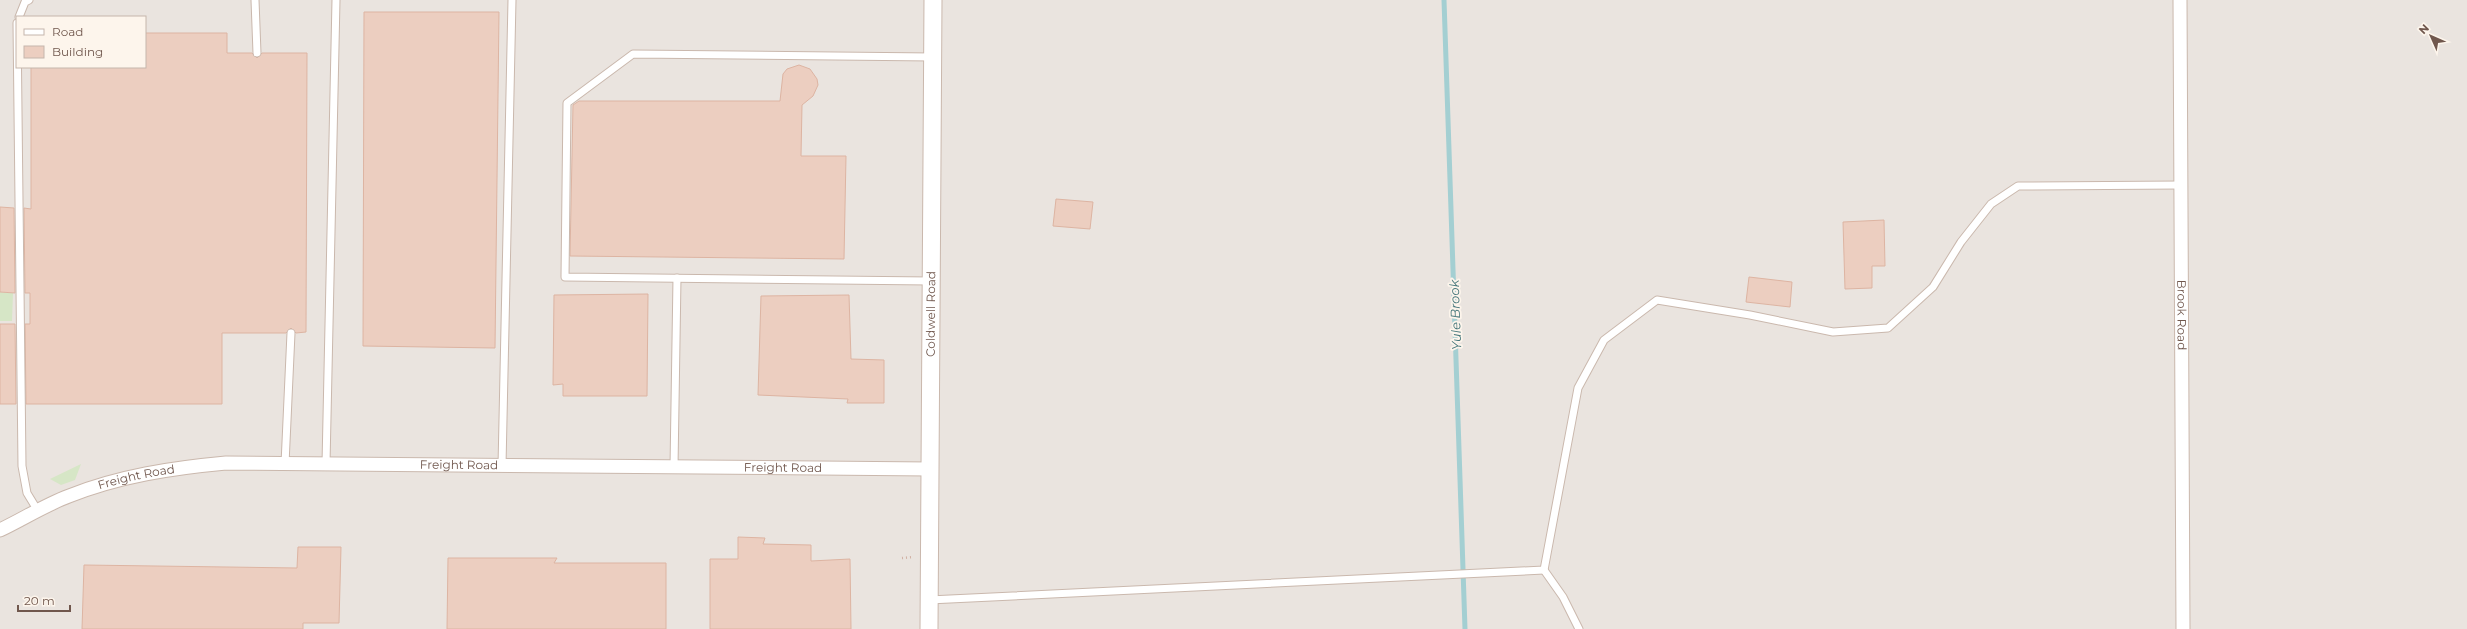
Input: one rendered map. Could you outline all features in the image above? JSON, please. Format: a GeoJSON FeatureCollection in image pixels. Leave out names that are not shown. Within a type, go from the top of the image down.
{"type":"FeatureCollection","features":[{"type":"Feature","properties":{"kind":"street","name":"Coldwell Road"},"geometry":{"type":"LineString","coordinates":[[929,629],[933,0]]}},
{"type":"Feature","properties":{"kind":"street","name":"Brook Road"},"geometry":{"type":"LineString","coordinates":[[2180,0],[2183,629]]}},
{"type":"Feature","properties":{"kind":"street","name":"Freight Road"},"geometry":{"type":"LineString","coordinates":[[0,530],[68,496],[119,480],[169,468],[226,463],[930,469]]}},
{"type":"Feature","properties":{"kind":"lane"},"geometry":{"type":"LineString","coordinates":[[19,16],[25,2],[29,0]]}},
{"type":"Feature","properties":{"kind":"lane"},"geometry":{"type":"LineString","coordinates":[[255,0],[257,53]]}},
{"type":"Feature","properties":{"kind":"lane"},"geometry":{"type":"LineString","coordinates":[[326,464],[336,0]]}},
{"type":"Feature","properties":{"kind":"lane"},"geometry":{"type":"LineString","coordinates":[[502,466],[512,0]]}},
{"type":"Feature","properties":{"kind":"lane"},"geometry":{"type":"LineString","coordinates":[[931,281],[565,277],[567,103],[633,54],[933,57]]}},
{"type":"Feature","properties":{"kind":"lane"},"geometry":{"type":"LineString","coordinates":[[18,68],[22,466],[27,493],[38,511]]}},
{"type":"Feature","properties":{"kind":"lane"},"geometry":{"type":"LineString","coordinates":[[1579,629],[1563,597],[1544,570],[1578,388],[1604,340],[1657,300],[1750,315],[1833,332],[1888,328],[1934,287],[1961,242],[1991,204],[2018,186],[2181,185]]}},
{"type":"Feature","properties":{"kind":"lane"},"geometry":{"type":"LineString","coordinates":[[674,467],[677,278]]}},
{"type":"Feature","properties":{"kind":"lane"},"geometry":{"type":"LineString","coordinates":[[285,464],[291,333]]}},
{"type":"Feature","properties":{"kind":"lane"},"geometry":{"type":"LineString","coordinates":[[929,600],[1544,570]]}},
{"type":"Feature","properties":{"kind":"shaded area"},"geometry":{"type":"Polygon","coordinates":[[[0,0],[2467,0],[2467,629],[0,629],[0,0]]]}},
{"type":"Feature","properties":{"kind":"green space"},"geometry":{"type":"Polygon","coordinates":[[[0,292],[13,293],[12,321],[0,321],[0,292]]]}},
{"type":"Feature","properties":{"kind":"green space"},"geometry":{"type":"Polygon","coordinates":[[[81,464],[75,480],[61,485],[50,479],[81,464]]]}},
{"type":"Feature","properties":{"kind":"building"},"geometry":{"type":"Polygon","coordinates":[[[364,12],[499,12],[495,348],[363,346],[364,12]]]}},
{"type":"Feature","properties":{"kind":"building"},"geometry":{"type":"Polygon","coordinates":[[[146,33],[227,33],[227,53],[252,53],[257,58],[262,53],[307,53],[306,332],[296,333],[291,328],[286,333],[222,333],[222,404],[26,404],[25,324],[30,324],[30,293],[25,293],[24,208],[31,209],[31,68],[146,68],[146,33]]]}},
{"type":"Feature","properties":{"kind":"building"},"geometry":{"type":"Polygon","coordinates":[[[799,65],[810,69],[817,79],[818,85],[813,96],[802,105],[801,156],[846,156],[844,259],[570,256],[573,105],[579,101],[780,101],[783,74],[787,69],[799,65]]]}},
{"type":"Feature","properties":{"kind":"building"},"geometry":{"type":"Polygon","coordinates":[[[1056,199],[1093,202],[1090,229],[1053,226],[1056,199]]]}},
{"type":"Feature","properties":{"kind":"building"},"geometry":{"type":"Polygon","coordinates":[[[0,207],[14,208],[15,293],[0,292],[0,207]]]}},
{"type":"Feature","properties":{"kind":"building"},"geometry":{"type":"Polygon","coordinates":[[[1884,220],[1885,266],[1872,266],[1872,288],[1845,289],[1843,222],[1884,220]]]}},
{"type":"Feature","properties":{"kind":"building"},"geometry":{"type":"Polygon","coordinates":[[[1749,277],[1792,282],[1790,307],[1746,302],[1749,277]]]}},
{"type":"Feature","properties":{"kind":"building"},"geometry":{"type":"Polygon","coordinates":[[[648,294],[647,396],[563,396],[563,384],[553,385],[554,295],[648,294]]]}},
{"type":"Feature","properties":{"kind":"building"},"geometry":{"type":"Polygon","coordinates":[[[849,295],[851,359],[884,360],[884,403],[847,403],[848,399],[758,395],[761,296],[849,295]]]}},
{"type":"Feature","properties":{"kind":"building"},"geometry":{"type":"Polygon","coordinates":[[[0,324],[15,324],[16,404],[0,404],[0,324]]]}},
{"type":"Feature","properties":{"kind":"building"},"geometry":{"type":"Polygon","coordinates":[[[738,537],[765,538],[763,544],[811,545],[811,561],[850,559],[851,629],[710,629],[710,559],[738,559],[738,537]]]}},
{"type":"Feature","properties":{"kind":"building"},"geometry":{"type":"Polygon","coordinates":[[[298,547],[341,547],[339,623],[303,623],[303,629],[82,629],[84,565],[297,568],[298,547]]]}},
{"type":"Feature","properties":{"kind":"building"},"geometry":{"type":"Polygon","coordinates":[[[448,558],[557,558],[554,563],[666,563],[666,629],[447,629],[448,558]]]}},
{"type":"Feature","properties":{"kind":"waterway","name":"Yule Brook"},"geometry":{"type":"LineString","coordinates":[[1444,0],[1465,629]]}}]}
